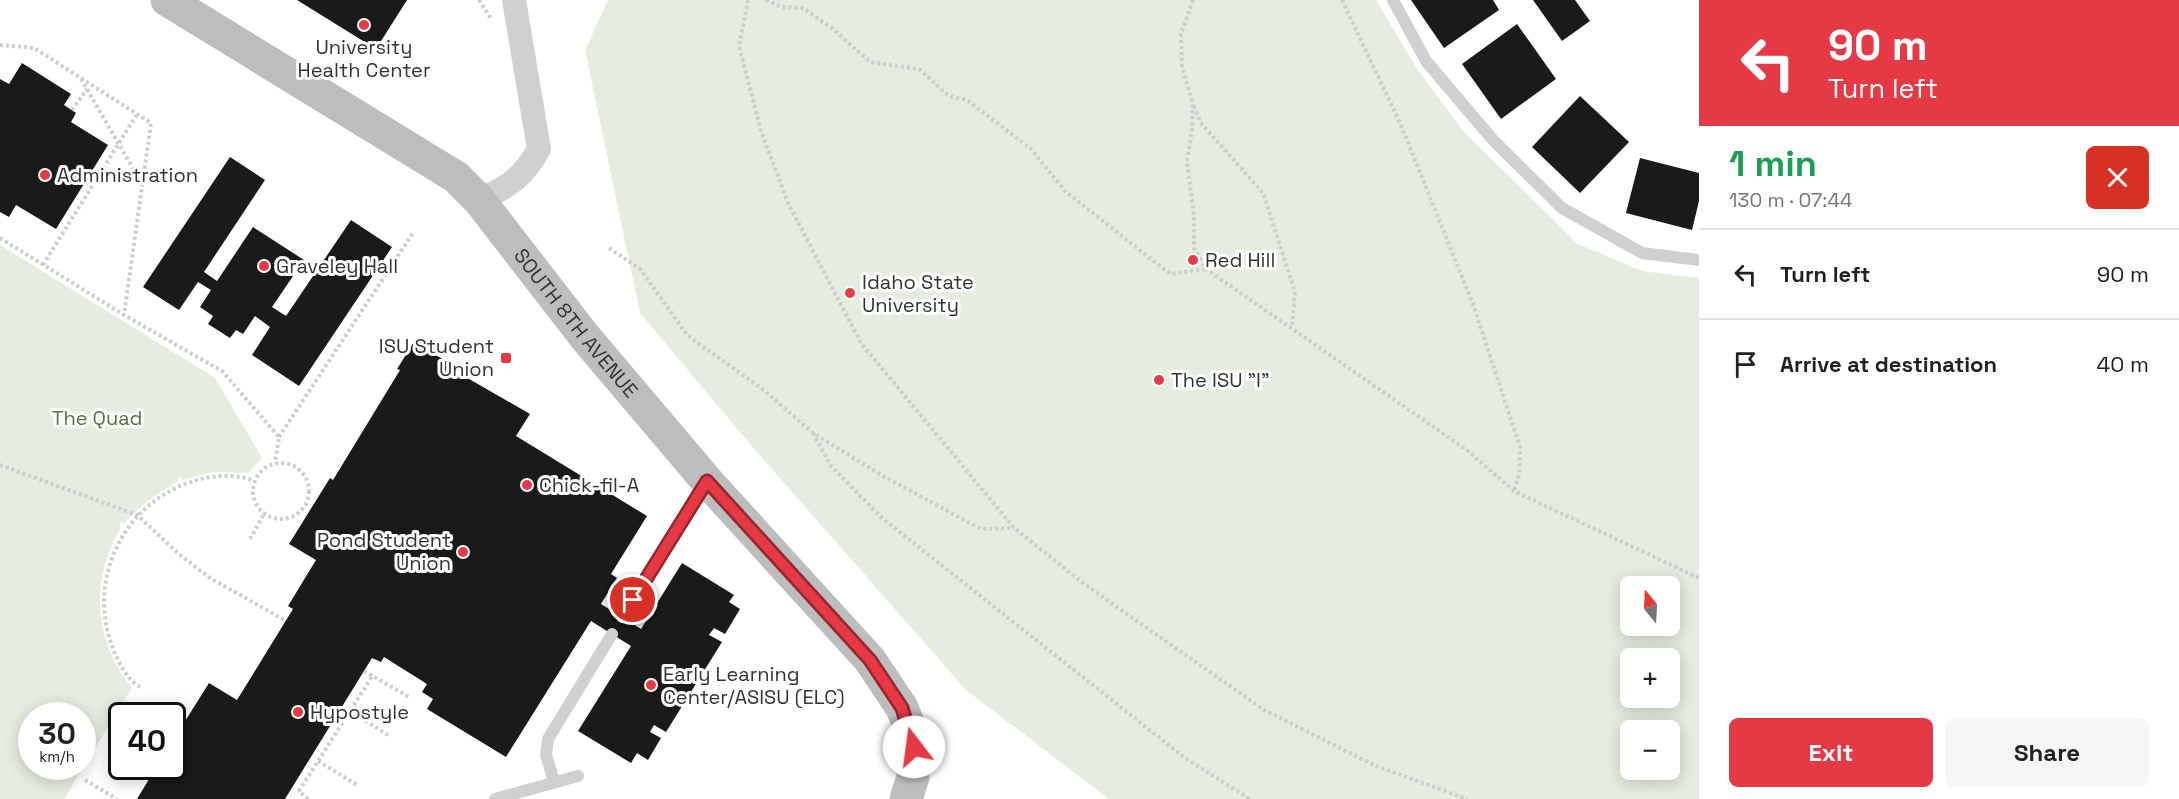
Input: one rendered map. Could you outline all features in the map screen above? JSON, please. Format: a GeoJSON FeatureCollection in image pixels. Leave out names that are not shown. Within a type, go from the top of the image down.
{"type":"FeatureCollection","features":[{"type":"Feature","properties":{"kind":"street","name":"SOUTH 8TH AVENUE"},"geometry":{"type":"LineString","coordinates":[[166,0],[456,177],[479,200],[585,337],[707,481],[870,660],[902,708],[910,728],[914,747],[913,777],[906,799]]}},
{"type":"Feature","properties":{"kind":"street"},"geometry":{"type":"LineString","coordinates":[[479,200],[510,186],[530,166],[539,149],[514,0]]}},
{"type":"Feature","properties":{"kind":"lane"},"geometry":{"type":"LineString","coordinates":[[1394,0],[1426,61],[1493,140],[1562,208],[1642,253],[1699,260]]}},
{"type":"Feature","properties":{"kind":"lane"},"geometry":{"type":"LineString","coordinates":[[622,617],[707,481]]}},
{"type":"Feature","properties":{"kind":"lane"},"geometry":{"type":"LineString","coordinates":[[554,781],[546,756],[548,739],[612,634]]}},
{"type":"Feature","properties":{"kind":"lane"},"geometry":{"type":"LineString","coordinates":[[495,799],[578,776]]}},
{"type":"Feature","properties":{"kind":"path"},"geometry":{"type":"LineString","coordinates":[[748,0],[739,46],[761,131],[788,203],[861,343],[1014,528],[1087,586],[1264,710],[1376,766],[1467,799]]}},
{"type":"Feature","properties":{"kind":"path"},"geometry":{"type":"LineString","coordinates":[[766,0],[781,7],[803,8],[834,30],[870,62],[919,69],[949,96],[967,100],[1031,149],[1065,191],[1170,274],[1206,269]]}},
{"type":"Feature","properties":{"kind":"path"},"geometry":{"type":"LineString","coordinates":[[1193,0],[1181,34],[1182,68],[1201,123],[1263,194],[1295,292],[1292,328]]}},
{"type":"Feature","properties":{"kind":"path"},"geometry":{"type":"LineString","coordinates":[[1342,0],[1400,123],[1473,304],[1520,447],[1519,476],[1514,491]]}},
{"type":"Feature","properties":{"kind":"path"},"geometry":{"type":"LineString","coordinates":[[0,45],[34,48],[151,123],[124,315]]}},
{"type":"Feature","properties":{"kind":"path"},"geometry":{"type":"LineString","coordinates":[[80,77],[142,185]]}},
{"type":"Feature","properties":{"kind":"path"},"geometry":{"type":"LineString","coordinates":[[72,110],[87,89]]}},
{"type":"Feature","properties":{"kind":"path"},"geometry":{"type":"LineString","coordinates":[[1193,103],[1187,161],[1189,188],[1194,215],[1194,249],[1206,269],[1468,451],[1514,491],[1699,578]]}},
{"type":"Feature","properties":{"kind":"path"},"geometry":{"type":"LineString","coordinates":[[43,266],[137,114]]}},
{"type":"Feature","properties":{"kind":"path"},"geometry":{"type":"LineString","coordinates":[[275,463],[279,437],[413,232]]}},
{"type":"Feature","properties":{"kind":"path"},"geometry":{"type":"LineString","coordinates":[[0,238],[124,315],[222,371],[279,437]]}},
{"type":"Feature","properties":{"kind":"path"},"geometry":{"type":"LineString","coordinates":[[609,249],[640,269],[688,336],[761,388],[813,433],[883,476],[981,529],[1014,528]]}},
{"type":"Feature","properties":{"kind":"path"},"geometry":{"type":"LineString","coordinates":[[813,433],[831,466],[882,518],[1185,758],[1250,799]]}},
{"type":"Feature","properties":{"kind":"path"},"geometry":{"type":"LineString","coordinates":[[275,463],[288,464],[299,469],[307,479],[309,492],[305,504],[297,514],[286,518],[274,518],[264,514],[254,499],[254,482],[259,473],[275,463]]}},
{"type":"Feature","properties":{"kind":"path"},"geometry":{"type":"LineString","coordinates":[[0,465],[137,514],[180,555],[210,578],[285,621]]}},
{"type":"Feature","properties":{"kind":"path"},"geometry":{"type":"LineString","coordinates":[[140,687],[134,683],[116,655],[108,634],[103,603],[106,572],[118,541],[137,514],[182,483],[213,476],[247,478],[254,482]]}},
{"type":"Feature","properties":{"kind":"path"},"geometry":{"type":"LineString","coordinates":[[250,539],[264,514]]}},
{"type":"Feature","properties":{"kind":"path"},"geometry":{"type":"LineString","coordinates":[[364,671],[411,698]]}},
{"type":"Feature","properties":{"kind":"path"},"geometry":{"type":"LineString","coordinates":[[308,799],[299,790],[374,675]]}},
{"type":"Feature","properties":{"kind":"path"},"geometry":{"type":"LineString","coordinates":[[350,711],[388,735]]}},
{"type":"Feature","properties":{"kind":"path"},"geometry":{"type":"LineString","coordinates":[[318,761],[357,785]]}},
{"type":"Feature","properties":{"kind":"path"},"geometry":{"type":"LineString","coordinates":[[85,780],[117,799]]}},
{"type":"Feature","properties":{"kind":"green space"},"geometry":{"type":"Polygon","coordinates":[[[608,0],[1376,0],[1417,69],[1464,132],[1578,244],[1642,271],[1699,278],[1699,799],[1109,799],[966,690],[750,444],[640,313],[585,50],[608,0]]]}},
{"type":"Feature","properties":{"kind":"green space","name":"The Quad"},"geometry":{"type":"Polygon","coordinates":[[[0,245],[215,378],[262,458],[248,473],[213,472],[182,480],[181,477],[178,478],[179,481],[149,500],[124,524],[121,522],[119,525],[121,527],[104,568],[100,609],[109,650],[132,688],[123,702],[108,702],[108,727],[96,747],[96,702],[18,702],[18,780],[76,780],[64,799],[0,799],[0,245]]]}},
{"type":"Feature","properties":{"kind":"building","name":"University Health Center"},"geometry":{"type":"Polygon","coordinates":[[[297,0],[407,0],[376,49],[297,0]]]}},
{"type":"Feature","properties":{"kind":"building"},"geometry":{"type":"Polygon","coordinates":[[[1411,0],[1493,0],[1499,10],[1444,48],[1411,0]]]}},
{"type":"Feature","properties":{"kind":"building"},"geometry":{"type":"Polygon","coordinates":[[[1533,0],[1575,0],[1590,21],[1562,41],[1533,0]]]}},
{"type":"Feature","properties":{"kind":"building"},"geometry":{"type":"Polygon","coordinates":[[[1517,24],[1556,79],[1501,119],[1462,64],[1517,24]]]}},
{"type":"Feature","properties":{"kind":"building","name":"Administration"},"geometry":{"type":"Polygon","coordinates":[[[22,63],[71,94],[64,105],[76,113],[71,122],[108,145],[56,229],[16,205],[9,217],[0,212],[0,79],[9,84],[22,63]]]}},
{"type":"Feature","properties":{"kind":"building"},"geometry":{"type":"Polygon","coordinates":[[[1580,96],[1629,142],[1580,193],[1532,147],[1580,96]]]}},
{"type":"Feature","properties":{"kind":"building","name":"Graveley Hall"},"geometry":{"type":"Polygon","coordinates":[[[230,157],[265,180],[204,272],[217,281],[253,227],[304,260],[272,307],[286,316],[351,220],[392,247],[299,386],[252,355],[270,327],[255,316],[243,334],[236,330],[230,338],[208,324],[213,316],[200,307],[211,290],[198,282],[179,310],[143,287],[230,157]]]}},
{"type":"Feature","properties":{"kind":"building"},"geometry":{"type":"Polygon","coordinates":[[[1640,158],[1699,173],[1699,201],[1692,230],[1626,213],[1640,158]]]}},
{"type":"Feature","properties":{"kind":"building","name":"Pond Student Union"},"geometry":{"type":"Polygon","coordinates":[[[414,342],[459,369],[457,372],[530,414],[516,436],[647,516],[611,574],[617,578],[601,604],[641,629],[682,563],[734,595],[729,602],[740,609],[725,634],[714,628],[709,635],[722,642],[666,732],[654,725],[650,732],[661,738],[648,760],[637,753],[631,763],[578,731],[631,646],[591,621],[506,757],[427,709],[433,699],[422,692],[427,684],[384,657],[381,662],[372,658],[285,799],[137,799],[149,780],[186,780],[186,720],[209,683],[237,700],[293,609],[288,606],[316,560],[289,544],[330,478],[333,480],[400,370],[397,369],[414,342]]]}},
{"type":"Feature","properties":{"kind":"place","name":"University Health Center"},"geometry":{"type":"Point","coordinates":[364,25]}},
{"type":"Feature","properties":{"kind":"place","name":"Administration"},"geometry":{"type":"Point","coordinates":[45,175]}},
{"type":"Feature","properties":{"kind":"place","name":"Red Hill"},"geometry":{"type":"Point","coordinates":[1193,260]}},
{"type":"Feature","properties":{"kind":"place","name":"Graveley Hall"},"geometry":{"type":"Point","coordinates":[264,266]}},
{"type":"Feature","properties":{"kind":"place","name":"Idaho State University"},"geometry":{"type":"Point","coordinates":[850,293]}},
{"type":"Feature","properties":{"kind":"place","name":"ISU Student Union"},"geometry":{"type":"Point","coordinates":[506,358]}},
{"type":"Feature","properties":{"kind":"place","name":"The ISU \"I\""},"geometry":{"type":"Point","coordinates":[1159,380]}},
{"type":"Feature","properties":{"kind":"place","name":"Chick-fil-A"},"geometry":{"type":"Point","coordinates":[527,485]}},
{"type":"Feature","properties":{"kind":"place","name":"Pond Student Union"},"geometry":{"type":"Point","coordinates":[463,552]}},
{"type":"Feature","properties":{"kind":"place","name":"Early Learning Center/ASISU (ELC)"},"geometry":{"type":"Point","coordinates":[651,685]}},
{"type":"Feature","properties":{"kind":"place","name":"Hypostyle"},"geometry":{"type":"Point","coordinates":[298,712]}},
{"type":"Feature","properties":{"kind":"route"},"geometry":{"type":"LineString","coordinates":[[633,600],[707,481],[870,660],[902,708],[914,747]]}}]}
